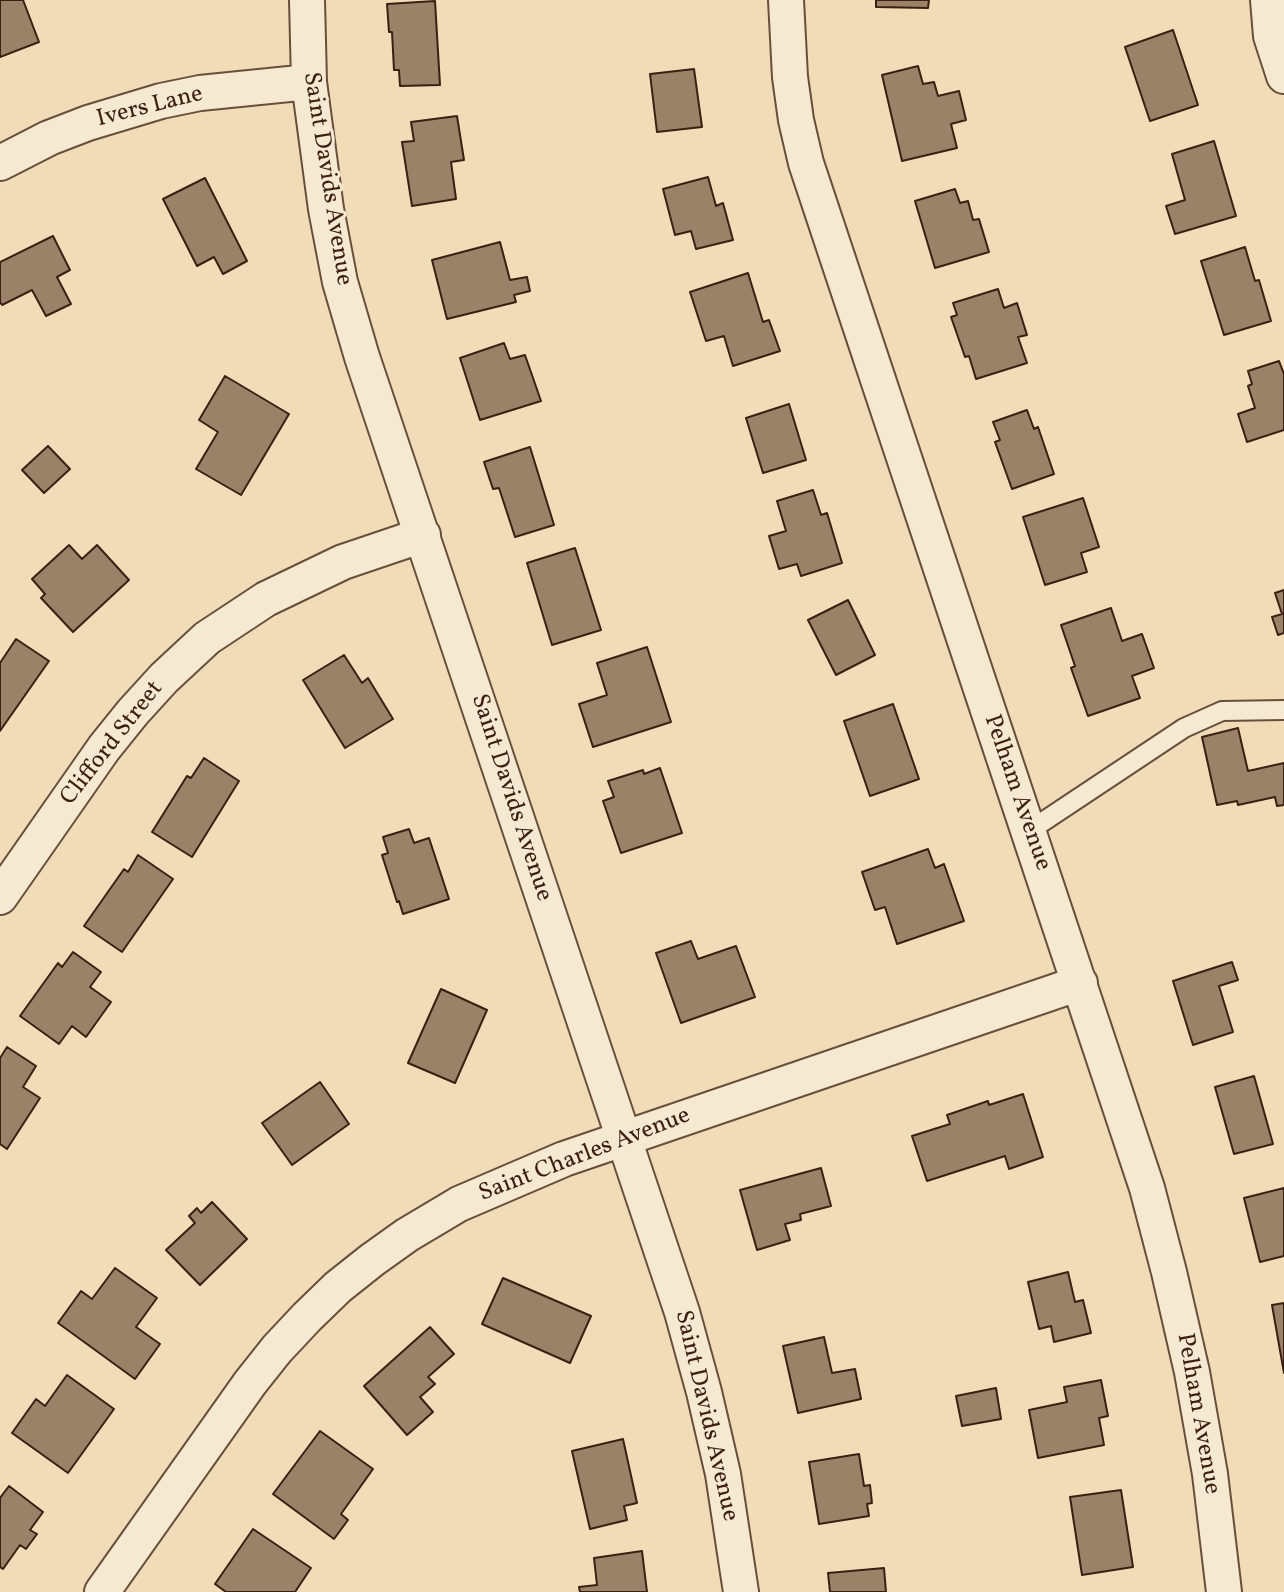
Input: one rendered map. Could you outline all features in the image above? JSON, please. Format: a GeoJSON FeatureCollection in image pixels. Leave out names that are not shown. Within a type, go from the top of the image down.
{"type":"FeatureCollection","features":[{"type":"Feature","properties":{"kind":"street","name":"Saint Davids Avenue"},"geometry":{"type":"LineString","coordinates":[[307,0],[309,82],[326,209],[340,282],[362,357],[682,1312],[723,1474],[741,1592]]}},
{"type":"Feature","properties":{"kind":"street","name":"Pelham Avenue"},"geometry":{"type":"LineString","coordinates":[[786,0],[790,77],[806,163],[1147,1188],[1192,1372],[1210,1474],[1224,1592]]}},
{"type":"Feature","properties":{"kind":"street"},"geometry":{"type":"LineString","coordinates":[[1268,0],[1271,36],[1284,76]]}},
{"type":"Feature","properties":{"kind":"street","name":"Ivers Lane"},"geometry":{"type":"LineString","coordinates":[[0,163],[49,138],[161,101],[200,93],[309,82]]}},
{"type":"Feature","properties":{"kind":"street","name":"Clifford Street"},"geometry":{"type":"LineString","coordinates":[[0,897],[104,748],[164,678],[207,638],[266,599],[343,562],[423,535]]}},
{"type":"Feature","properties":{"kind":"street","name":"Saint Charles Avenue"},"geometry":{"type":"LineString","coordinates":[[102,1592],[277,1349],[338,1287],[407,1235],[459,1204],[564,1159],[1080,983]]}},
{"type":"Feature","properties":{"kind":"lane"},"geometry":{"type":"LineString","coordinates":[[1029,831],[1184,728],[1222,711],[1284,710]]}},
{"type":"Feature","properties":{"kind":"building"},"geometry":{"type":"Polygon","coordinates":[[[0,0],[23,0],[39,42],[0,57],[0,0]]]}},
{"type":"Feature","properties":{"kind":"building"},"geometry":{"type":"Polygon","coordinates":[[[876,0],[929,0],[928,8],[876,7],[876,0]]]}},
{"type":"Feature","properties":{"kind":"building"},"geometry":{"type":"Polygon","coordinates":[[[435,1],[440,85],[400,86],[399,70],[394,70],[387,4],[435,1]]]}},
{"type":"Feature","properties":{"kind":"building"},"geometry":{"type":"Polygon","coordinates":[[[1173,30],[1198,105],[1150,121],[1125,47],[1173,30]]]}},
{"type":"Feature","properties":{"kind":"building"},"geometry":{"type":"Polygon","coordinates":[[[918,66],[923,84],[934,82],[938,96],[959,91],[966,120],[951,124],[957,148],[902,161],[882,75],[918,66]]]}},
{"type":"Feature","properties":{"kind":"building"},"geometry":{"type":"Polygon","coordinates":[[[694,69],[702,127],[657,132],[650,74],[694,69]]]}},
{"type":"Feature","properties":{"kind":"building"},"geometry":{"type":"Polygon","coordinates":[[[457,116],[464,160],[451,162],[456,199],[412,206],[402,142],[414,141],[411,122],[457,116]]]}},
{"type":"Feature","properties":{"kind":"building"},"geometry":{"type":"Polygon","coordinates":[[[1214,141],[1236,216],[1175,234],[1166,206],[1185,200],[1172,154],[1214,141]]]}},
{"type":"Feature","properties":{"kind":"building"},"geometry":{"type":"Polygon","coordinates":[[[708,177],[716,206],[723,203],[733,240],[696,249],[691,231],[675,235],[663,189],[708,177]]]}},
{"type":"Feature","properties":{"kind":"building"},"geometry":{"type":"Polygon","coordinates":[[[205,178],[247,261],[223,274],[214,257],[197,266],[163,199],[205,178]]]}},
{"type":"Feature","properties":{"kind":"building"},"geometry":{"type":"Polygon","coordinates":[[[955,189],[960,203],[968,201],[973,220],[979,219],[989,252],[935,268],[915,201],[955,189]]]}},
{"type":"Feature","properties":{"kind":"building"},"geometry":{"type":"Polygon","coordinates":[[[53,236],[70,270],[57,277],[71,304],[46,316],[32,290],[2,305],[0,262],[53,236]]]}},
{"type":"Feature","properties":{"kind":"building"},"geometry":{"type":"Polygon","coordinates":[[[500,242],[510,280],[527,277],[530,291],[514,295],[516,302],[447,319],[432,260],[500,242]]]}},
{"type":"Feature","properties":{"kind":"building"},"geometry":{"type":"Polygon","coordinates":[[[1245,247],[1271,321],[1224,335],[1201,261],[1245,247]]]}},
{"type":"Feature","properties":{"kind":"building"},"geometry":{"type":"Polygon","coordinates":[[[748,273],[763,322],[769,320],[780,351],[733,366],[724,336],[706,341],[690,292],[748,273]]]}},
{"type":"Feature","properties":{"kind":"building"},"geometry":{"type":"Polygon","coordinates":[[[998,289],[1004,308],[1017,303],[1027,335],[1018,337],[1027,363],[976,379],[951,317],[957,315],[953,303],[998,289]]]}},
{"type":"Feature","properties":{"kind":"building"},"geometry":{"type":"Polygon","coordinates":[[[504,343],[510,359],[525,355],[541,401],[480,420],[460,358],[504,343]]]}},
{"type":"Feature","properties":{"kind":"building"},"geometry":{"type":"Polygon","coordinates":[[[1279,361],[1284,374],[1284,430],[1247,442],[1238,414],[1255,408],[1248,386],[1252,384],[1248,371],[1279,361]]]}},
{"type":"Feature","properties":{"kind":"building"},"geometry":{"type":"Polygon","coordinates":[[[225,376],[289,414],[241,495],[196,469],[218,432],[199,420],[225,376]]]}},
{"type":"Feature","properties":{"kind":"building"},"geometry":{"type":"Polygon","coordinates":[[[789,404],[806,460],[763,473],[746,418],[789,404]]]}},
{"type":"Feature","properties":{"kind":"building"},"geometry":{"type":"Polygon","coordinates":[[[1027,410],[1034,429],[1038,427],[1054,474],[1012,489],[995,442],[1000,440],[993,422],[1027,410]]]}},
{"type":"Feature","properties":{"kind":"building"},"geometry":{"type":"Polygon","coordinates":[[[48,446],[70,469],[44,493],[22,470],[48,446]]]}},
{"type":"Feature","properties":{"kind":"building"},"geometry":{"type":"Polygon","coordinates":[[[530,447],[554,525],[515,537],[499,488],[493,489],[484,462],[530,447]]]}},
{"type":"Feature","properties":{"kind":"building"},"geometry":{"type":"Polygon","coordinates":[[[813,490],[821,515],[827,513],[842,563],[801,576],[797,564],[779,569],[769,536],[786,531],[777,501],[813,490]]]}},
{"type":"Feature","properties":{"kind":"building"},"geometry":{"type":"Polygon","coordinates":[[[1083,498],[1099,547],[1081,553],[1087,572],[1045,585],[1023,517],[1083,498]]]}},
{"type":"Feature","properties":{"kind":"building"},"geometry":{"type":"Polygon","coordinates":[[[69,545],[82,559],[97,545],[129,580],[73,632],[41,598],[45,594],[32,579],[69,545]]]}},
{"type":"Feature","properties":{"kind":"building"},"geometry":{"type":"Polygon","coordinates":[[[575,548],[601,630],[552,645],[527,563],[575,548]]]}},
{"type":"Feature","properties":{"kind":"building"},"geometry":{"type":"Polygon","coordinates":[[[1284,590],[1284,633],[1278,635],[1272,617],[1282,614],[1275,593],[1284,590]]]}},
{"type":"Feature","properties":{"kind":"building"},"geometry":{"type":"Polygon","coordinates":[[[848,600],[875,655],[836,675],[808,620],[848,600]]]}},
{"type":"Feature","properties":{"kind":"building"},"geometry":{"type":"Polygon","coordinates":[[[1111,608],[1122,641],[1142,634],[1154,668],[1132,676],[1140,698],[1088,716],[1071,668],[1075,666],[1061,625],[1111,608]]]}},
{"type":"Feature","properties":{"kind":"building"},"geometry":{"type":"Polygon","coordinates":[[[16,639],[49,661],[0,731],[0,663],[16,639]]]}},
{"type":"Feature","properties":{"kind":"building"},"geometry":{"type":"Polygon","coordinates":[[[647,647],[671,722],[593,747],[579,704],[607,695],[597,663],[647,647]]]}},
{"type":"Feature","properties":{"kind":"building"},"geometry":{"type":"Polygon","coordinates":[[[344,655],[362,683],[368,678],[393,719],[345,748],[303,680],[344,655]]]}},
{"type":"Feature","properties":{"kind":"building"},"geometry":{"type":"Polygon","coordinates":[[[893,704],[919,779],[870,796],[844,721],[893,704]]]}},
{"type":"Feature","properties":{"kind":"building"},"geometry":{"type":"Polygon","coordinates":[[[1238,728],[1248,771],[1284,763],[1284,805],[1277,806],[1275,797],[1238,805],[1237,801],[1217,805],[1202,737],[1238,728]]]}},
{"type":"Feature","properties":{"kind":"building"},"geometry":{"type":"Polygon","coordinates":[[[204,758],[239,781],[192,857],[152,832],[187,776],[191,778],[204,758]]]}},
{"type":"Feature","properties":{"kind":"building"},"geometry":{"type":"Polygon","coordinates":[[[660,768],[682,833],[621,853],[603,801],[614,797],[608,781],[660,768]]]}},
{"type":"Feature","properties":{"kind":"building"},"geometry":{"type":"Polygon","coordinates":[[[409,829],[414,843],[429,838],[449,899],[403,914],[382,855],[388,853],[383,837],[409,829]]]}},
{"type":"Feature","properties":{"kind":"building"},"geometry":{"type":"Polygon","coordinates":[[[928,849],[935,868],[944,864],[964,921],[897,944],[885,907],[875,910],[862,872],[928,849]]]}},
{"type":"Feature","properties":{"kind":"building"},"geometry":{"type":"Polygon","coordinates":[[[138,855],[173,879],[122,952],[84,926],[124,869],[128,872],[138,855]]]}},
{"type":"Feature","properties":{"kind":"building"},"geometry":{"type":"Polygon","coordinates":[[[691,941],[698,959],[736,946],[755,997],[681,1023],[656,953],[691,941]]]}},
{"type":"Feature","properties":{"kind":"building"},"geometry":{"type":"Polygon","coordinates":[[[73,952],[101,972],[90,987],[111,1002],[86,1037],[72,1026],[59,1044],[20,1016],[58,963],[62,967],[73,952]]]}},
{"type":"Feature","properties":{"kind":"building"},"geometry":{"type":"Polygon","coordinates":[[[1232,962],[1238,980],[1219,986],[1233,1032],[1193,1045],[1173,981],[1232,962]]]}},
{"type":"Feature","properties":{"kind":"building"},"geometry":{"type":"Polygon","coordinates":[[[441,989],[487,1010],[455,1083],[408,1063],[441,989]]]}},
{"type":"Feature","properties":{"kind":"building"},"geometry":{"type":"Polygon","coordinates":[[[7,1047],[36,1066],[23,1087],[40,1098],[7,1149],[0,1144],[0,1058],[7,1047]]]}},
{"type":"Feature","properties":{"kind":"building"},"geometry":{"type":"Polygon","coordinates":[[[1254,1076],[1273,1144],[1234,1154],[1215,1087],[1254,1076]]]}},
{"type":"Feature","properties":{"kind":"building"},"geometry":{"type":"Polygon","coordinates":[[[320,1082],[349,1124],[292,1165],[262,1123],[320,1082]]]}},
{"type":"Feature","properties":{"kind":"building"},"geometry":{"type":"Polygon","coordinates":[[[1023,1094],[1043,1157],[1009,1169],[1005,1156],[927,1181],[912,1136],[950,1124],[947,1115],[988,1101],[989,1105],[1023,1094]]]}},
{"type":"Feature","properties":{"kind":"building"},"geometry":{"type":"Polygon","coordinates":[[[821,1168],[831,1206],[800,1214],[801,1220],[785,1224],[790,1240],[757,1250],[740,1190],[821,1168]]]}},
{"type":"Feature","properties":{"kind":"building"},"geometry":{"type":"Polygon","coordinates":[[[1284,1188],[1284,1256],[1260,1262],[1244,1198],[1284,1188]]]}},
{"type":"Feature","properties":{"kind":"building"},"geometry":{"type":"Polygon","coordinates":[[[212,1202],[247,1239],[200,1285],[166,1250],[195,1223],[189,1216],[197,1208],[201,1213],[212,1202]]]}},
{"type":"Feature","properties":{"kind":"building"},"geometry":{"type":"Polygon","coordinates":[[[115,1268],[157,1298],[136,1327],[160,1344],[135,1379],[58,1323],[81,1291],[92,1299],[115,1268]]]}},
{"type":"Feature","properties":{"kind":"building"},"geometry":{"type":"Polygon","coordinates":[[[1068,1272],[1075,1302],[1083,1300],[1091,1333],[1054,1342],[1051,1326],[1039,1329],[1028,1282],[1068,1272]]]}},
{"type":"Feature","properties":{"kind":"building"},"geometry":{"type":"Polygon","coordinates":[[[503,1278],[591,1316],[570,1363],[482,1324],[503,1278]]]}},
{"type":"Feature","properties":{"kind":"building"},"geometry":{"type":"Polygon","coordinates":[[[1284,1303],[1284,1373],[1272,1305],[1284,1303]]]}},
{"type":"Feature","properties":{"kind":"building"},"geometry":{"type":"Polygon","coordinates":[[[430,1327],[454,1354],[428,1377],[435,1384],[420,1397],[433,1412],[407,1435],[364,1386],[430,1327]]]}},
{"type":"Feature","properties":{"kind":"building"},"geometry":{"type":"Polygon","coordinates":[[[824,1337],[832,1373],[855,1369],[861,1399],[798,1413],[783,1346],[824,1337]]]}},
{"type":"Feature","properties":{"kind":"building"},"geometry":{"type":"Polygon","coordinates":[[[67,1375],[114,1409],[68,1473],[12,1433],[36,1399],[45,1406],[67,1375]]]}},
{"type":"Feature","properties":{"kind":"building"},"geometry":{"type":"Polygon","coordinates":[[[1101,1380],[1108,1416],[1099,1418],[1104,1445],[1038,1458],[1029,1410],[1067,1402],[1064,1387],[1101,1380]]]}},
{"type":"Feature","properties":{"kind":"building"},"geometry":{"type":"Polygon","coordinates":[[[996,1388],[1001,1419],[962,1426],[956,1396],[996,1388]]]}},
{"type":"Feature","properties":{"kind":"building"},"geometry":{"type":"Polygon","coordinates":[[[320,1431],[373,1469],[341,1514],[348,1520],[334,1539],[273,1494],[320,1431]]]}},
{"type":"Feature","properties":{"kind":"building"},"geometry":{"type":"Polygon","coordinates":[[[623,1439],[637,1503],[624,1506],[627,1520],[590,1529],[572,1451],[623,1439]]]}},
{"type":"Feature","properties":{"kind":"building"},"geometry":{"type":"Polygon","coordinates":[[[859,1454],[864,1486],[870,1485],[872,1503],[867,1504],[869,1516],[819,1524],[809,1462],[859,1454]]]}},
{"type":"Feature","properties":{"kind":"building"},"geometry":{"type":"Polygon","coordinates":[[[9,1486],[43,1512],[30,1530],[37,1534],[26,1549],[20,1545],[3,1569],[0,1567],[0,1498],[9,1486]]]}},
{"type":"Feature","properties":{"kind":"building"},"geometry":{"type":"Polygon","coordinates":[[[1121,1490],[1133,1567],[1082,1575],[1070,1497],[1121,1490]]]}},
{"type":"Feature","properties":{"kind":"building"},"geometry":{"type":"Polygon","coordinates":[[[253,1529],[311,1568],[295,1592],[226,1592],[215,1584],[253,1529]]]}},
{"type":"Feature","properties":{"kind":"building"},"geometry":{"type":"Polygon","coordinates":[[[642,1551],[647,1592],[580,1592],[579,1587],[597,1585],[594,1558],[642,1551]]]}},
{"type":"Feature","properties":{"kind":"building"},"geometry":{"type":"Polygon","coordinates":[[[884,1568],[886,1592],[830,1592],[828,1573],[884,1568]]]}}]}
